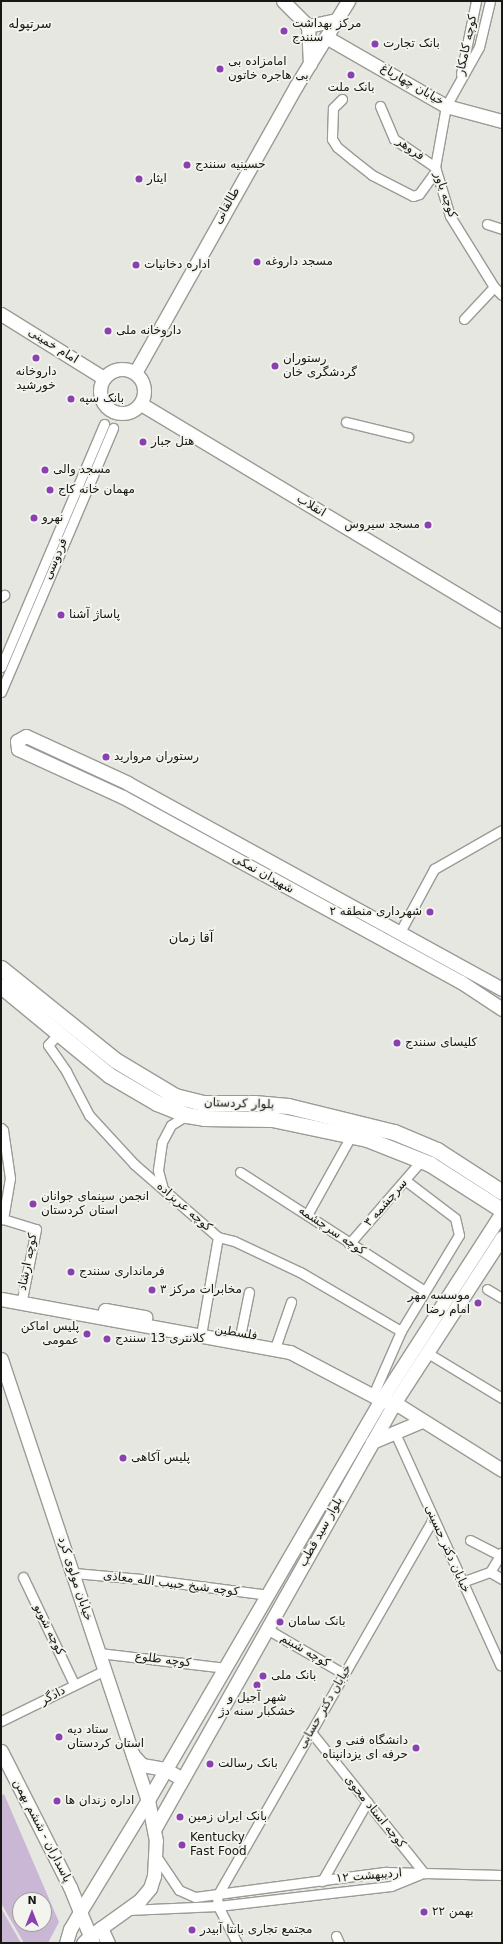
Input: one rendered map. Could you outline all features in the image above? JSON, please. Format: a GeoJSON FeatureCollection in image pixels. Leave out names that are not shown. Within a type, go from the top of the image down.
{"type":"FeatureCollection","features":[{"type":"Feature","properties":{"kind":"main road"},"geometry":{"type":"LineString","coordinates":[[283,1],[308,26],[310,64]]}},
{"type":"Feature","properties":{"kind":"main road","name":"طالقانی"},"geometry":{"type":"LineString","coordinates":[[135,373],[189,274],[348,1]]}},
{"type":"Feature","properties":{"kind":"main road"},"geometry":{"type":"LineString","coordinates":[[308,26],[337,20]]}},
{"type":"Feature","properties":{"kind":"main road","name":"خیابان چهارباغ"},"geometry":{"type":"LineString","coordinates":[[326,37],[446,106],[502,121]]}},
{"type":"Feature","properties":{"kind":"main road","name":"امام خمینی"},"geometry":{"type":"LineString","coordinates":[[1,314],[104,378]]}},
{"type":"Feature","properties":{"kind":"main road"},"geometry":{"type":"LineString","coordinates":[[122,369],[135,373],[143,383],[143,400],[126,413],[108,409],[100,392],[104,378],[116,370],[122,369]]}},
{"type":"Feature","properties":{"kind":"main road","name":"انقلاب"},"geometry":{"type":"LineString","coordinates":[[143,400],[502,612]]}},
{"type":"Feature","properties":{"kind":"main road","name":"انقلاب"},"geometry":{"type":"LineString","coordinates":[[143,400],[502,620]]}},
{"type":"Feature","properties":{"kind":"main road","name":"شهیدان نمکی"},"geometry":{"type":"LineString","coordinates":[[502,989],[128,783],[26,736],[17,741],[18,749],[123,796],[461,982],[502,1009]]}},
{"type":"Feature","properties":{"kind":"main road"},"geometry":{"type":"LineString","coordinates":[[123,796],[128,783]]}},
{"type":"Feature","properties":{"kind":"main road"},"geometry":{"type":"LineString","coordinates":[[395,946],[400,932]]}},
{"type":"Feature","properties":{"kind":"main road","name":"بلوار کردستان"},"geometry":{"type":"LineString","coordinates":[[1,968],[116,1060],[175,1096],[203,1104],[248,1103],[288,1106],[394,1132],[437,1150],[502,1192]]}},
{"type":"Feature","properties":{"kind":"main road","name":"بلوار کردستان"},"geometry":{"type":"LineString","coordinates":[[1,986],[57,1035],[109,1075],[157,1103],[187,1115],[204,1118],[272,1119],[351,1136],[392,1148],[456,1179],[502,1211]]}},
{"type":"Feature","properties":{"kind":"main road","name":"بلوار سید قطب"},"geometry":{"type":"LineString","coordinates":[[66,1943],[70,1929],[148,1800],[268,1595],[388,1399],[486,1234],[502,1211]]}},
{"type":"Feature","properties":{"kind":"main road","name":"بلوار سید قطب"},"geometry":{"type":"LineString","coordinates":[[155,1828],[372,1442],[388,1399],[426,1352],[500,1240]]}},
{"type":"Feature","properties":{"kind":"main road","name":"فلسطین"},"geometry":{"type":"LineString","coordinates":[[3,1302],[21,1300],[276,1344],[388,1399],[502,1470]]}},
{"type":"Feature","properties":{"kind":"main road","name":"خیابان مولوی کرد"},"geometry":{"type":"LineString","coordinates":[[1,1359],[74,1573],[130,1750],[148,1800],[155,1828],[156,1856],[150,1888],[145,1895],[128,1910],[101,1928],[89,1941]]}},
{"type":"Feature","properties":{"kind":"main road"},"geometry":{"type":"LineString","coordinates":[[372,1442],[422,1421]]}},
{"type":"Feature","properties":{"kind":"main road"},"geometry":{"type":"LineString","coordinates":[[130,1750],[142,1764],[165,1769],[182,1779]]}},
{"type":"Feature","properties":{"kind":"main road","name":"پاسداران - ششم بهمن"},"geometry":{"type":"LineString","coordinates":[[1,1751],[70,1887],[89,1941]]}},
{"type":"Feature","properties":{"kind":"main road"},"geometry":{"type":"LineString","coordinates":[[101,1928],[108,1943]]}},
{"type":"Feature","properties":{"kind":"street","name":"کوچه کامکار"},"geometry":{"type":"LineString","coordinates":[[457,89],[476,1]]}},
{"type":"Feature","properties":{"kind":"street"},"geometry":{"type":"LineString","coordinates":[[446,106],[457,89],[478,47],[490,1]]}},
{"type":"Feature","properties":{"kind":"street"},"geometry":{"type":"LineString","coordinates":[[342,99],[334,108],[332,138],[337,147],[372,175],[413,196],[419,194],[436,169]]}},
{"type":"Feature","properties":{"kind":"street","name":"فروهر"},"geometry":{"type":"LineString","coordinates":[[380,106],[394,139],[436,169]]}},
{"type":"Feature","properties":{"kind":"street","name":"کوچه یاور"},"geometry":{"type":"LineString","coordinates":[[446,106],[436,169],[450,216],[494,287],[502,295]]}},
{"type":"Feature","properties":{"kind":"street"},"geometry":{"type":"LineString","coordinates":[[487,224],[502,229]]}},
{"type":"Feature","properties":{"kind":"street"},"geometry":{"type":"LineString","coordinates":[[464,319],[494,287]]}},
{"type":"Feature","properties":{"kind":"street"},"geometry":{"type":"LineString","coordinates":[[346,422],[408,437]]}},
{"type":"Feature","properties":{"kind":"street","name":"فردوسی"},"geometry":{"type":"LineString","coordinates":[[1,667],[108,426],[1,692]]}},
{"type":"Feature","properties":{"kind":"street"},"geometry":{"type":"LineString","coordinates":[[400,932],[434,869],[502,830]]}},
{"type":"Feature","properties":{"kind":"street","name":"کوچه عربزاده"},"geometry":{"type":"LineString","coordinates":[[57,1035],[48,1045],[66,1071],[90,1115],[121,1153],[218,1236],[234,1241],[300,1272],[401,1331]]}},
{"type":"Feature","properties":{"kind":"street"},"geometry":{"type":"LineString","coordinates":[[163,1189],[158,1170],[162,1142],[171,1125],[187,1115]]}},
{"type":"Feature","properties":{"kind":"street","name":"کوچه ارشاد"},"geometry":{"type":"LineString","coordinates":[[1,1128],[4,1130],[10,1178],[4,1219],[36,1229],[21,1300]]}},
{"type":"Feature","properties":{"kind":"street"},"geometry":{"type":"LineString","coordinates":[[307,1215],[351,1136]]}},
{"type":"Feature","properties":{"kind":"street","name":"سرچشمه ۳"},"geometry":{"type":"LineString","coordinates":[[349,1244],[406,1181],[421,1161]]}},
{"type":"Feature","properties":{"kind":"street","name":"کوچه سرچشمه"},"geometry":{"type":"LineString","coordinates":[[240,1172],[349,1244],[423,1290]]}},
{"type":"Feature","properties":{"kind":"street"},"geometry":{"type":"LineString","coordinates":[[388,1399],[401,1331],[423,1290],[459,1235],[455,1218],[406,1181]]}},
{"type":"Feature","properties":{"kind":"street"},"geometry":{"type":"LineString","coordinates":[[202,1331],[218,1236]]}},
{"type":"Feature","properties":{"kind":"street"},"geometry":{"type":"LineString","coordinates":[[487,1289],[502,1298]]}},
{"type":"Feature","properties":{"kind":"street"},"geometry":{"type":"LineString","coordinates":[[240,1337],[249,1292]]}},
{"type":"Feature","properties":{"kind":"street"},"geometry":{"type":"LineString","coordinates":[[276,1344],[291,1302]]}},
{"type":"Feature","properties":{"kind":"street"},"geometry":{"type":"LineString","coordinates":[[426,1352],[502,1398]]}},
{"type":"Feature","properties":{"kind":"street","name":"خیابان دکتر حسینی"},"geometry":{"type":"LineString","coordinates":[[394,1433],[500,1665]]}},
{"type":"Feature","properties":{"kind":"street","name":"خیابان دکتر حسابی"},"geometry":{"type":"LineString","coordinates":[[217,1896],[433,1518]]}},
{"type":"Feature","properties":{"kind":"street"},"geometry":{"type":"LineString","coordinates":[[462,1582],[490,1572],[501,1554],[470,1540]]}},
{"type":"Feature","properties":{"kind":"street"},"geometry":{"type":"LineString","coordinates":[[490,1572],[502,1579]]}},
{"type":"Feature","properties":{"kind":"street","name":"کوچه شیخ حبیب الله معاذی"},"geometry":{"type":"LineString","coordinates":[[74,1573],[152,1580],[268,1595]]}},
{"type":"Feature","properties":{"kind":"street","name":"کوچه شوبو"},"geometry":{"type":"LineString","coordinates":[[23,1577],[74,1684]]}},
{"type":"Feature","properties":{"kind":"street","name":"کوچه شبنم"},"geometry":{"type":"LineString","coordinates":[[266,1629],[344,1674]]}},
{"type":"Feature","properties":{"kind":"street","name":"کوچه طلوع"},"geometry":{"type":"LineString","coordinates":[[99,1653],[226,1668]]}},
{"type":"Feature","properties":{"kind":"street","name":"دادگر"},"geometry":{"type":"LineString","coordinates":[[1,1721],[105,1670]]}},
{"type":"Feature","properties":{"kind":"street","name":"کوچه استاد محوی"},"geometry":{"type":"LineString","coordinates":[[310,1732],[424,1873]]}},
{"type":"Feature","properties":{"kind":"street"},"geometry":{"type":"LineString","coordinates":[[322,1881],[367,1802]]}},
{"type":"Feature","properties":{"kind":"street","name":"۱۲ اردیبهشت"},"geometry":{"type":"LineString","coordinates":[[156,1856],[179,1890],[195,1897],[217,1896],[386,1872],[424,1873]]}},
{"type":"Feature","properties":{"kind":"street"},"geometry":{"type":"LineString","coordinates":[[424,1873],[502,1874]]}},
{"type":"Feature","properties":{"kind":"street","name":"۱۲ اردیبهشت"},"geometry":{"type":"LineString","coordinates":[[128,1910],[218,1906],[391,1886],[424,1873]]}},
{"type":"Feature","properties":{"kind":"street"},"geometry":{"type":"LineString","coordinates":[[217,1896],[218,1906],[237,1943]]}},
{"type":"Feature","properties":{"kind":"shaded area"},"geometry":{"type":"Polygon","coordinates":[[[4,1794],[46,1892],[12,1892],[12,1922],[1,1903],[1,1796],[4,1794]]]}},
{"type":"Feature","properties":{"kind":"shaded area"},"geometry":{"type":"Polygon","coordinates":[[[52,1906],[59,1922],[48,1943],[24,1943],[18,1932],[52,1932],[52,1906]]]}},
{"type":"Feature","properties":{"kind":"shaded area"},"geometry":{"type":"Polygon","coordinates":[[[1,1908],[12,1927],[12,1932],[15,1932],[21,1943],[1,1943],[1,1908]]]}},
{"type":"Feature","properties":{"kind":"place","name":"مرکز بهداشت سنندج"},"geometry":{"type":"Point","coordinates":[284,31]}},
{"type":"Feature","properties":{"kind":"place","name":"بانک تجارت"},"geometry":{"type":"Point","coordinates":[375,44]}},
{"type":"Feature","properties":{"kind":"place","name":"امامزاده بی بی هاجره خاتون"},"geometry":{"type":"Point","coordinates":[220,69]}},
{"type":"Feature","properties":{"kind":"place","name":"بانک ملت"},"geometry":{"type":"Point","coordinates":[351,75]}},
{"type":"Feature","properties":{"kind":"place","name":"حسینیه سنندج"},"geometry":{"type":"Point","coordinates":[187,165]}},
{"type":"Feature","properties":{"kind":"place","name":"ایثار"},"geometry":{"type":"Point","coordinates":[139,179]}},
{"type":"Feature","properties":{"kind":"place","name":"مسجد داروغه"},"geometry":{"type":"Point","coordinates":[257,262]}},
{"type":"Feature","properties":{"kind":"place","name":"اداره دخانیات"},"geometry":{"type":"Point","coordinates":[136,265]}},
{"type":"Feature","properties":{"kind":"place","name":"داروخانه ملی"},"geometry":{"type":"Point","coordinates":[108,331]}},
{"type":"Feature","properties":{"kind":"place","name":"داروخانه خورشید"},"geometry":{"type":"Point","coordinates":[36,358]}},
{"type":"Feature","properties":{"kind":"place","name":"رستوران گردشگری خان"},"geometry":{"type":"Point","coordinates":[275,366]}},
{"type":"Feature","properties":{"kind":"place","name":"بانک سپه"},"geometry":{"type":"Point","coordinates":[71,399]}},
{"type":"Feature","properties":{"kind":"place","name":"هتل جبار"},"geometry":{"type":"Point","coordinates":[143,442]}},
{"type":"Feature","properties":{"kind":"place","name":"مسجد والی"},"geometry":{"type":"Point","coordinates":[45,470]}},
{"type":"Feature","properties":{"kind":"place","name":"مهمان خانه کاج"},"geometry":{"type":"Point","coordinates":[50,490]}},
{"type":"Feature","properties":{"kind":"place","name":"نهرو"},"geometry":{"type":"Point","coordinates":[34,518]}},
{"type":"Feature","properties":{"kind":"place","name":"مسجد سیروس"},"geometry":{"type":"Point","coordinates":[428,525]}},
{"type":"Feature","properties":{"kind":"place","name":"پاساژ آشنا"},"geometry":{"type":"Point","coordinates":[61,615]}},
{"type":"Feature","properties":{"kind":"place","name":"رستوران مروارید"},"geometry":{"type":"Point","coordinates":[106,757]}},
{"type":"Feature","properties":{"kind":"place","name":"شهرداری منطقه ۲"},"geometry":{"type":"Point","coordinates":[430,912]}},
{"type":"Feature","properties":{"kind":"place","name":"کلیسای سنندج"},"geometry":{"type":"Point","coordinates":[397,1043]}},
{"type":"Feature","properties":{"kind":"place","name":"انجمن سینمای جوانان استان کردستان"},"geometry":{"type":"Point","coordinates":[33,1204]}},
{"type":"Feature","properties":{"kind":"place","name":"فرمانداری سنندج"},"geometry":{"type":"Point","coordinates":[71,1272]}},
{"type":"Feature","properties":{"kind":"place","name":"مخابرات مرکز ۳"},"geometry":{"type":"Point","coordinates":[152,1290]}},
{"type":"Feature","properties":{"kind":"place","name":"موسسه مهر امام رضا"},"geometry":{"type":"Point","coordinates":[478,1303]}},
{"type":"Feature","properties":{"kind":"place","name":"پلیس اماکن عمومی"},"geometry":{"type":"Point","coordinates":[87,1334]}},
{"type":"Feature","properties":{"kind":"place","name":"کلانتری 13 سنندج"},"geometry":{"type":"Point","coordinates":[107,1339]}},
{"type":"Feature","properties":{"kind":"place","name":"پلیس آکاهی"},"geometry":{"type":"Point","coordinates":[123,1458]}},
{"type":"Feature","properties":{"kind":"place","name":"بانک سامان"},"geometry":{"type":"Point","coordinates":[280,1622]}},
{"type":"Feature","properties":{"kind":"place","name":"بانک ملی"},"geometry":{"type":"Point","coordinates":[263,1676]}},
{"type":"Feature","properties":{"kind":"place","name":"شهر آجیل و خشکبار سنه دژ"},"geometry":{"type":"Point","coordinates":[257,1685]}},
{"type":"Feature","properties":{"kind":"place","name":"ستاد دیه استان کردستان"},"geometry":{"type":"Point","coordinates":[59,1737]}},
{"type":"Feature","properties":{"kind":"place","name":"دانشگاه فنی و حرفه ای یزدانپناه"},"geometry":{"type":"Point","coordinates":[416,1748]}},
{"type":"Feature","properties":{"kind":"place","name":"بانک رسالت"},"geometry":{"type":"Point","coordinates":[210,1764]}},
{"type":"Feature","properties":{"kind":"place","name":"اداره زندان ها"},"geometry":{"type":"Point","coordinates":[57,1801]}},
{"type":"Feature","properties":{"kind":"place","name":"بانک ایران زمین"},"geometry":{"type":"Point","coordinates":[180,1817]}},
{"type":"Feature","properties":{"kind":"place","name":"Kentucky Fast Food"},"geometry":{"type":"Point","coordinates":[182,1845]}},
{"type":"Feature","properties":{"kind":"place","name":"۲۲ بهمن"},"geometry":{"type":"Point","coordinates":[424,1912]}},
{"type":"Feature","properties":{"kind":"place","name":"مجتمع تجاری بانتا آبیدر"},"geometry":{"type":"Point","coordinates":[192,1930]}},
{"type":"Feature","properties":{"kind":"district","name":"سرتپوله"},"geometry":{"type":"Point","coordinates":[30,24]}},
{"type":"Feature","properties":{"kind":"district","name":"آقا زمان"},"geometry":{"type":"Point","coordinates":[191,938]}}]}
